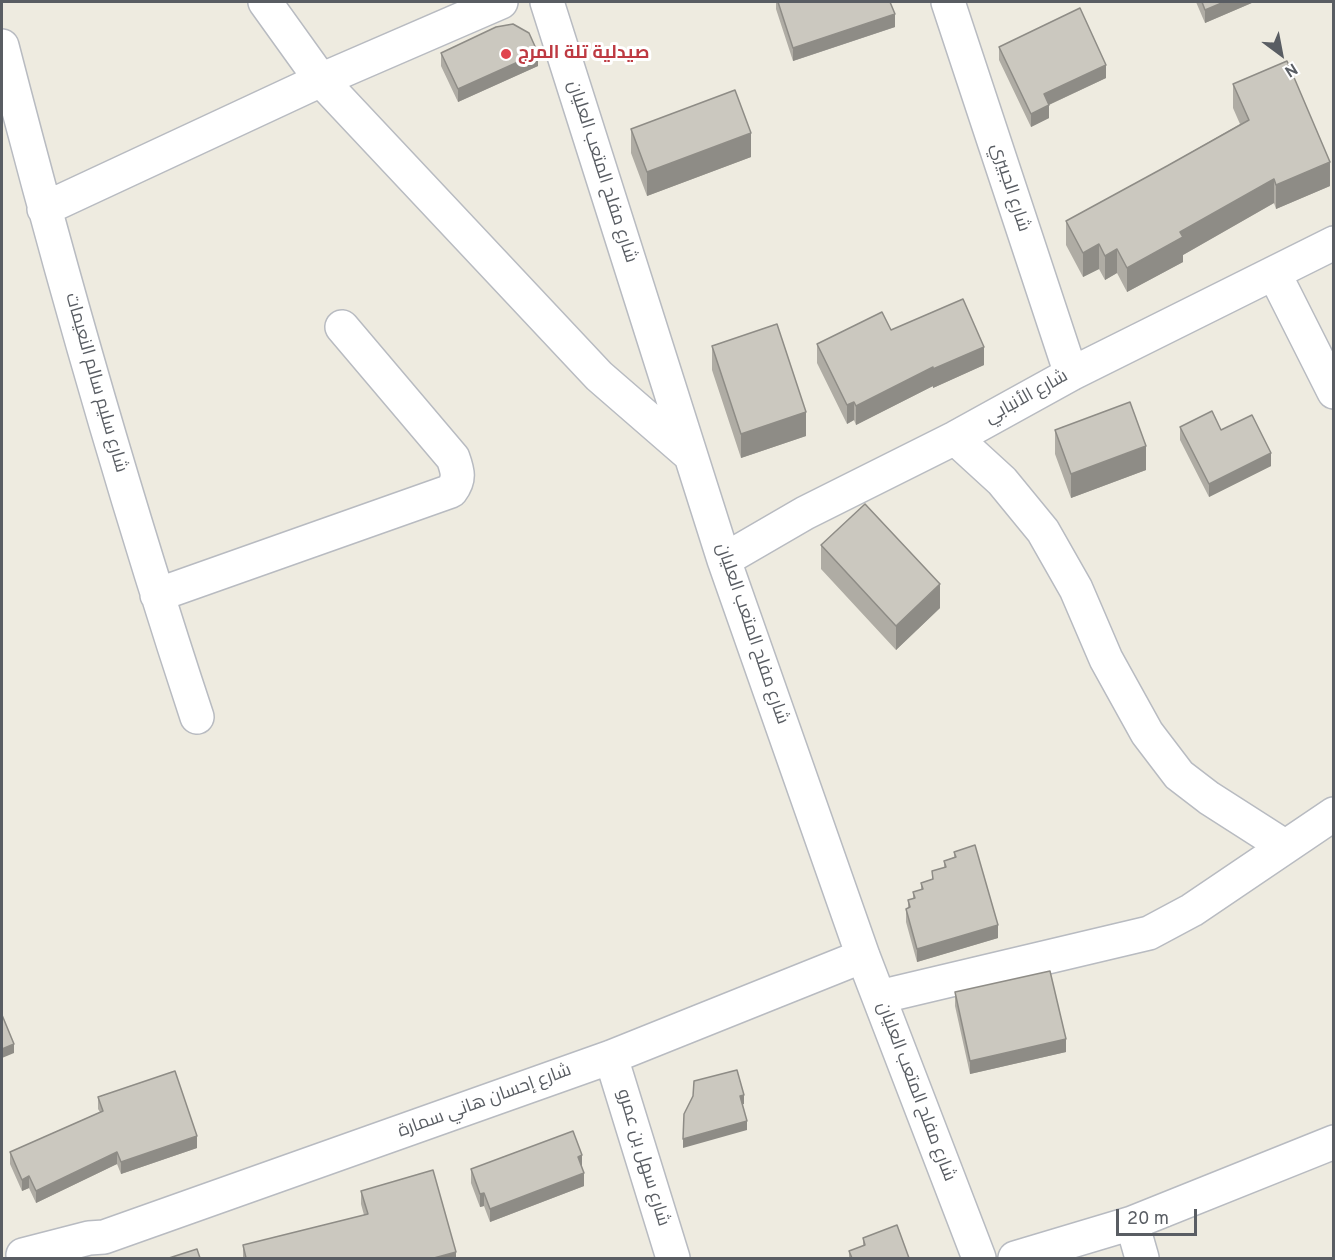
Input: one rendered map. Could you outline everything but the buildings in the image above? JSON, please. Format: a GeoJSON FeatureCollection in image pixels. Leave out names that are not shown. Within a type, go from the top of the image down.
{"type":"FeatureCollection","features":[{"type":"Feature","properties":{"kind":"street"},"geometry":{"type":"LineString","coordinates":[[265,2],[321,80],[599,376],[690,455]]}},
{"type":"Feature","properties":{"kind":"street"},"geometry":{"type":"LineString","coordinates":[[44,209],[321,80],[501,2]]}},
{"type":"Feature","properties":{"kind":"street","name":"شارع مفلح المتعب العليان"},"geometry":{"type":"LineString","coordinates":[[547,2],[724,560],[863,957],[979,1258]]}},
{"type":"Feature","properties":{"kind":"street","name":"شارع الجبيري"},"geometry":{"type":"LineString","coordinates":[[958,5],[1071,374]]}},
{"type":"Feature","properties":{"kind":"street","name":"شارع سليم سالم النعيمات"},"geometry":{"type":"LineString","coordinates":[[2,46],[44,209],[157,595],[197,717]]}},
{"type":"Feature","properties":{"kind":"street","name":"شارع الأنبابي"},"geometry":{"type":"LineString","coordinates":[[724,560],[805,513],[955,438],[1071,374],[1334,243]]}},
{"type":"Feature","properties":{"kind":"street"},"geometry":{"type":"LineString","coordinates":[[1274,273],[1334,392]]}},
{"type":"Feature","properties":{"kind":"street"},"geometry":{"type":"LineString","coordinates":[[157,595],[451,491],[458,482],[458,471],[453,458],[342,327]]}},
{"type":"Feature","properties":{"kind":"street"},"geometry":{"type":"LineString","coordinates":[[955,438],[1002,481],[1042,531],[1076,589],[1106,659],[1147,733],[1179,775],[1209,798],[1284,846]]}},
{"type":"Feature","properties":{"kind":"street"},"geometry":{"type":"LineString","coordinates":[[879,996],[1149,933],[1192,910],[1334,814]]}},
{"type":"Feature","properties":{"kind":"street","name":"شارع إحسان هاني سمارة"},"geometry":{"type":"LineString","coordinates":[[11,1249],[104,1237],[611,1057],[863,957]]}},
{"type":"Feature","properties":{"kind":"street","name":"شارع سهل بن عمرو"},"geometry":{"type":"LineString","coordinates":[[611,1057],[672,1258]]}},
{"type":"Feature","properties":{"kind":"street"},"geometry":{"type":"LineString","coordinates":[[1016,1258],[1132,1223],[1334,1142]]}},
{"type":"Feature","properties":{"kind":"street"},"geometry":{"type":"LineString","coordinates":[[1132,1223],[1142,1258]]}},
{"type":"Feature","properties":{"kind":"street","name":"شارع إحسان هاني سمارة"},"geometry":{"type":"LineString","coordinates":[[69,1258],[92,1248],[104,1237]]}},
{"type":"Feature","properties":{"kind":"place","name":"صيدلية تلة المرج"},"geometry":{"type":"Point","coordinates":[506,54]}}]}
